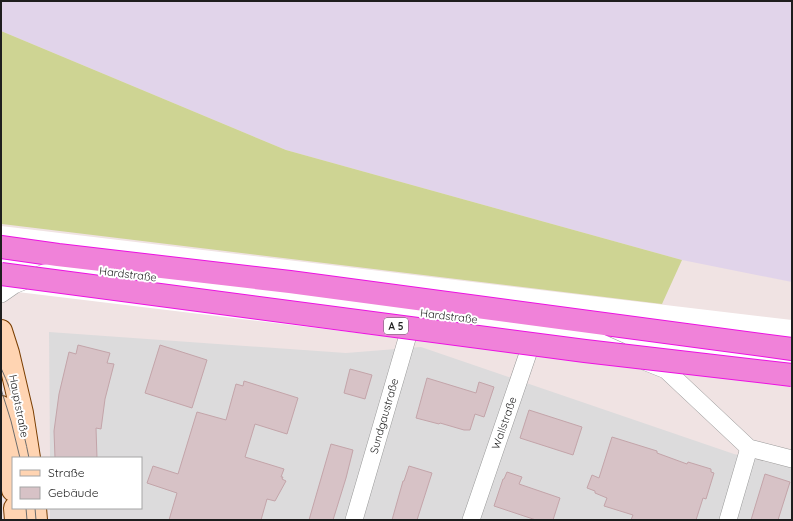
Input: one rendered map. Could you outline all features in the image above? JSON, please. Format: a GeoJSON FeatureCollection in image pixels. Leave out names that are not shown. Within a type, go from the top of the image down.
{"type":"FeatureCollection","features":[{"type":"Feature","properties":{"kind":"highway"},"geometry":{"type":"LineString","coordinates":[[1,248],[290,282],[792,349]]}},
{"type":"Feature","properties":{"kind":"highway","name":"A 5"},"geometry":{"type":"LineString","coordinates":[[1,274],[577,350],[792,374]]}},
{"type":"Feature","properties":{"kind":"main road","name":"Hauptstraße"},"geometry":{"type":"LineString","coordinates":[[1,331],[8,353],[22,412],[29,457]]}},
{"type":"Feature","properties":{"kind":"main road","name":"Hauptstraße"},"geometry":{"type":"LineString","coordinates":[[1,407],[12,482]]}},
{"type":"Feature","properties":{"kind":"main road"},"geometry":{"type":"LineString","coordinates":[[15,509],[16,520]]}},
{"type":"Feature","properties":{"kind":"main road"},"geometry":{"type":"LineString","coordinates":[[35,509],[36,520]]}},
{"type":"Feature","properties":{"kind":"street","name":"Hardstraße"},"geometry":{"type":"LineString","coordinates":[[1,294],[14,285],[44,273],[79,269],[415,312],[572,330],[666,370],[749,448],[792,459]]}},
{"type":"Feature","properties":{"kind":"street","name":"Sundgaustraße"},"geometry":{"type":"LineString","coordinates":[[354,520],[415,312]]}},
{"type":"Feature","properties":{"kind":"street","name":"Wallstraße"},"geometry":{"type":"LineString","coordinates":[[472,520],[537,326]]}},
{"type":"Feature","properties":{"kind":"street"},"geometry":{"type":"LineString","coordinates":[[728,520],[749,448]]}},
{"type":"Feature","properties":{"kind":"shaded area"},"geometry":{"type":"Polygon","coordinates":[[[1,1],[792,1],[792,282],[682,260],[286,150],[1,31],[1,1]]]}},
{"type":"Feature","properties":{"kind":"shaded area"},"geometry":{"type":"Polygon","coordinates":[[[49,332],[346,353],[421,347],[734,454],[792,468],[792,520],[50,520],[50,509],[142,509],[142,457],[50,457],[49,332]]]}},
{"type":"Feature","properties":{"kind":"green space"},"geometry":{"type":"Polygon","coordinates":[[[1,31],[286,150],[682,260],[662,304],[2,224],[1,31]]]}},
{"type":"Feature","properties":{"kind":"pier"},"geometry":{"type":"Polygon","coordinates":[[[1,226],[792,320],[792,385],[1,290],[1,226]]]}},
{"type":"Feature","properties":{"kind":"building"},"geometry":{"type":"Polygon","coordinates":[[[78,345],[110,353],[107,363],[114,364],[105,399],[101,429],[96,428],[97,457],[55,457],[54,431],[59,394],[69,352],[76,354],[78,345]]]}},
{"type":"Feature","properties":{"kind":"building"},"geometry":{"type":"Polygon","coordinates":[[[160,345],[207,360],[192,408],[145,393],[160,345]]]}},
{"type":"Feature","properties":{"kind":"building"},"geometry":{"type":"Polygon","coordinates":[[[350,369],[372,375],[365,399],[344,393],[350,369]]]}},
{"type":"Feature","properties":{"kind":"building"},"geometry":{"type":"Polygon","coordinates":[[[427,378],[476,393],[479,382],[494,387],[484,417],[475,414],[470,430],[464,430],[416,418],[427,378]]]}},
{"type":"Feature","properties":{"kind":"building"},"geometry":{"type":"Polygon","coordinates":[[[244,381],[298,398],[287,434],[255,424],[245,457],[284,469],[281,477],[283,477],[282,479],[286,481],[275,501],[267,499],[261,520],[169,520],[177,493],[147,483],[153,466],[178,474],[197,412],[226,420],[236,384],[243,386],[244,381]]]}},
{"type":"Feature","properties":{"kind":"building"},"geometry":{"type":"Polygon","coordinates":[[[529,410],[582,427],[573,455],[520,438],[529,410]]]}},
{"type":"Feature","properties":{"kind":"building"},"geometry":{"type":"Polygon","coordinates":[[[612,437],[657,451],[657,453],[687,464],[688,462],[711,469],[711,472],[714,473],[706,499],[703,498],[696,520],[631,520],[633,515],[604,506],[607,498],[587,488],[592,475],[599,478],[612,437]]]}},
{"type":"Feature","properties":{"kind":"building"},"geometry":{"type":"Polygon","coordinates":[[[331,444],[353,450],[346,478],[333,520],[309,520],[331,444]]]}},
{"type":"Feature","properties":{"kind":"building"},"geometry":{"type":"Polygon","coordinates":[[[409,466],[432,473],[417,520],[392,520],[403,481],[409,466]]]}},
{"type":"Feature","properties":{"kind":"building"},"geometry":{"type":"Polygon","coordinates":[[[507,472],[522,477],[519,484],[560,498],[553,520],[536,520],[494,506],[503,479],[507,472]]]}},
{"type":"Feature","properties":{"kind":"building"},"geometry":{"type":"Polygon","coordinates":[[[765,474],[790,482],[778,520],[751,520],[765,474]]]}},
{"type":"Feature","properties":{"kind":"tram line"},"geometry":{"type":"LineString","coordinates":[[1,368],[18,412],[29,457]]}},
{"type":"Feature","properties":{"kind":"tram line"},"geometry":{"type":"LineString","coordinates":[[1,389],[20,457]]}},
{"type":"Feature","properties":{"kind":"tram line"},"geometry":{"type":"LineString","coordinates":[[26,509],[27,520]]}},
{"type":"Feature","properties":{"kind":"tram line"},"geometry":{"type":"LineString","coordinates":[[35,509],[36,520]]}}]}
